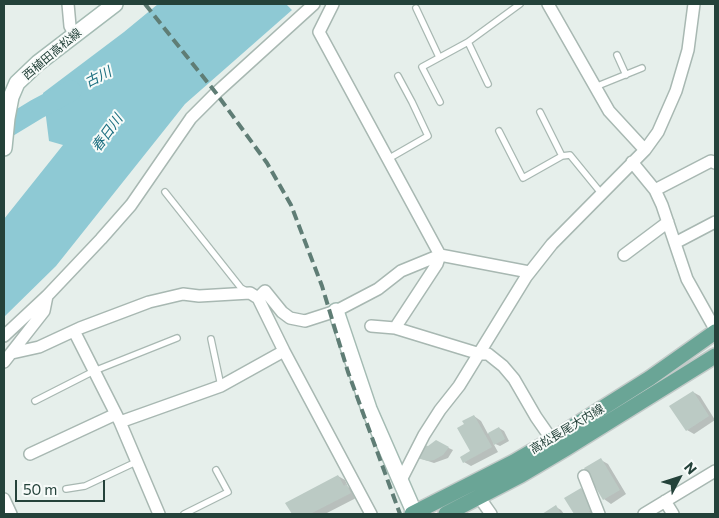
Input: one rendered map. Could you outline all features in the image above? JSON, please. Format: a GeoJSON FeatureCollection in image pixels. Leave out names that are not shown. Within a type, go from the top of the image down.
{"type":"FeatureCollection","features":[{"type":"Feature","properties":{"kind":"main road","name":"高松長尾大内線"},"geometry":{"type":"LineString","coordinates":[[414,514],[552,440],[650,378],[715,331]]}},
{"type":"Feature","properties":{"kind":"main road","name":"高松長尾大内線"},"geometry":{"type":"LineString","coordinates":[[446,514],[565,449],[715,356]]}},
{"type":"Feature","properties":{"kind":"street"},"geometry":{"type":"LineString","coordinates":[[68,4],[70,26],[75,35]]}},
{"type":"Feature","properties":{"kind":"street","name":"西植田高松線"},"geometry":{"type":"LineString","coordinates":[[4,148],[8,94],[38,63],[115,4]]}},
{"type":"Feature","properties":{"kind":"street"},"geometry":{"type":"LineString","coordinates":[[4,336],[47,296],[131,205],[192,118],[216,93],[314,4]]}},
{"type":"Feature","properties":{"kind":"street"},"geometry":{"type":"LineString","coordinates":[[333,4],[319,32],[440,255],[437,264],[395,328]]}},
{"type":"Feature","properties":{"kind":"street"},"geometry":{"type":"LineString","coordinates":[[548,4],[609,112],[645,150]]}},
{"type":"Feature","properties":{"kind":"street"},"geometry":{"type":"LineString","coordinates":[[400,482],[424,435],[440,410],[460,386],[529,272],[552,244],[645,150],[658,132],[676,91],[688,50],[694,4]]}},
{"type":"Feature","properties":{"kind":"street"},"geometry":{"type":"LineString","coordinates":[[655,190],[711,160],[715,163]]}},
{"type":"Feature","properties":{"kind":"street"},"geometry":{"type":"LineString","coordinates":[[632,162],[655,190],[687,278],[715,331]]}},
{"type":"Feature","properties":{"kind":"street"},"geometry":{"type":"LineString","coordinates":[[624,255],[668,222]]}},
{"type":"Feature","properties":{"kind":"street"},"geometry":{"type":"LineString","coordinates":[[675,243],[715,222]]}},
{"type":"Feature","properties":{"kind":"street"},"geometry":{"type":"LineString","coordinates":[[12,353],[39,347],[125,310],[183,294],[199,296],[254,295],[265,290],[282,312],[298,320],[305,321],[336,311],[378,289],[400,271],[440,255],[529,272]]}},
{"type":"Feature","properties":{"kind":"street"},"geometry":{"type":"LineString","coordinates":[[254,295],[371,514]]}},
{"type":"Feature","properties":{"kind":"street"},"geometry":{"type":"LineString","coordinates":[[4,362],[44,312],[47,296]]}},
{"type":"Feature","properties":{"kind":"street"},"geometry":{"type":"LineString","coordinates":[[336,311],[369,409],[414,514]]}},
{"type":"Feature","properties":{"kind":"street"},"geometry":{"type":"LineString","coordinates":[[371,326],[395,328],[480,354],[488,354],[503,366],[514,379],[552,440]]}},
{"type":"Feature","properties":{"kind":"street"},"geometry":{"type":"LineString","coordinates":[[74,331],[118,418],[159,514]]}},
{"type":"Feature","properties":{"kind":"street"},"geometry":{"type":"LineString","coordinates":[[30,454],[118,418],[222,386],[284,351]]}},
{"type":"Feature","properties":{"kind":"street"},"geometry":{"type":"LineString","coordinates":[[644,514],[715,471]]}},
{"type":"Feature","properties":{"kind":"street"},"geometry":{"type":"LineString","coordinates":[[584,476],[599,514]]}},
{"type":"Feature","properties":{"kind":"street"},"geometry":{"type":"LineString","coordinates":[[479,497],[491,514]]}},
{"type":"Feature","properties":{"kind":"street"},"geometry":{"type":"LineString","coordinates":[[4,499],[12,514]]}},
{"type":"Feature","properties":{"kind":"street"},"geometry":{"type":"LineString","coordinates":[[665,501],[673,514]]}},
{"type":"Feature","properties":{"kind":"lane"},"geometry":{"type":"LineString","coordinates":[[440,102],[422,67],[468,42],[520,4]]}},
{"type":"Feature","properties":{"kind":"lane"},"geometry":{"type":"LineString","coordinates":[[416,8],[439,58]]}},
{"type":"Feature","properties":{"kind":"lane"},"geometry":{"type":"LineString","coordinates":[[468,42],[488,84]]}},
{"type":"Feature","properties":{"kind":"lane"},"geometry":{"type":"LineString","coordinates":[[617,55],[626,75]]}},
{"type":"Feature","properties":{"kind":"lane"},"geometry":{"type":"LineString","coordinates":[[595,87],[642,68]]}},
{"type":"Feature","properties":{"kind":"lane"},"geometry":{"type":"LineString","coordinates":[[388,159],[428,136],[398,76]]}},
{"type":"Feature","properties":{"kind":"lane"},"geometry":{"type":"LineString","coordinates":[[540,112],[562,156]]}},
{"type":"Feature","properties":{"kind":"lane"},"geometry":{"type":"LineString","coordinates":[[499,131],[523,178],[562,156],[570,155],[601,193]]}},
{"type":"Feature","properties":{"kind":"lane"},"geometry":{"type":"LineString","coordinates":[[165,192],[241,288],[254,295]]}},
{"type":"Feature","properties":{"kind":"lane"},"geometry":{"type":"LineString","coordinates":[[35,401],[94,370],[177,338]]}},
{"type":"Feature","properties":{"kind":"lane"},"geometry":{"type":"LineString","coordinates":[[211,339],[222,386]]}},
{"type":"Feature","properties":{"kind":"lane"},"geometry":{"type":"LineString","coordinates":[[66,489],[85,486],[136,462]]}},
{"type":"Feature","properties":{"kind":"lane"},"geometry":{"type":"LineString","coordinates":[[184,514],[228,492],[216,470]]}},
{"type":"Feature","properties":{"kind":"water","name":"春日川"},"geometry":{"type":"Polygon","coordinates":[[[158,4],[286,4],[292,10],[185,104],[56,266],[4,317],[4,219],[63,145],[49,141],[43,93],[158,4]]]}},
{"type":"Feature","properties":{"kind":"building"},"geometry":{"type":"Polygon","coordinates":[[[693,391],[709,416],[686,431],[669,406],[693,391]]]}},
{"type":"Feature","properties":{"kind":"building"},"geometry":{"type":"Polygon","coordinates":[[[474,415],[492,447],[463,463],[460,457],[470,451],[457,428],[464,424],[462,421],[474,415]]]}},
{"type":"Feature","properties":{"kind":"building"},"geometry":{"type":"Polygon","coordinates":[[[499,427],[505,439],[494,445],[488,433],[499,427]]]}},
{"type":"Feature","properties":{"kind":"building"},"geometry":{"type":"Polygon","coordinates":[[[436,440],[449,447],[443,455],[428,461],[417,458],[423,445],[428,446],[436,440]]]}},
{"type":"Feature","properties":{"kind":"building"},"geometry":{"type":"Polygon","coordinates":[[[601,458],[620,490],[603,500],[584,468],[601,458]]]}},
{"type":"Feature","properties":{"kind":"building"},"geometry":{"type":"Polygon","coordinates":[[[338,475],[344,486],[346,484],[351,493],[310,514],[292,514],[285,503],[338,475]]]}},
{"type":"Feature","properties":{"kind":"building"},"geometry":{"type":"Polygon","coordinates":[[[581,488],[594,508],[589,511],[591,514],[574,514],[564,498],[581,488]]]}},
{"type":"Feature","properties":{"kind":"building"},"geometry":{"type":"Polygon","coordinates":[[[556,505],[561,514],[542,514],[556,505]]]}},
{"type":"Feature","properties":{"kind":"waterway","name":"古川"},"geometry":{"type":"LineString","coordinates":[[4,129],[71,91]]}},
{"type":"Feature","properties":{"kind":"railway"},"geometry":{"type":"LineString","coordinates":[[145,4],[216,93],[267,163],[291,205],[322,286],[348,372],[400,514]]}}]}
